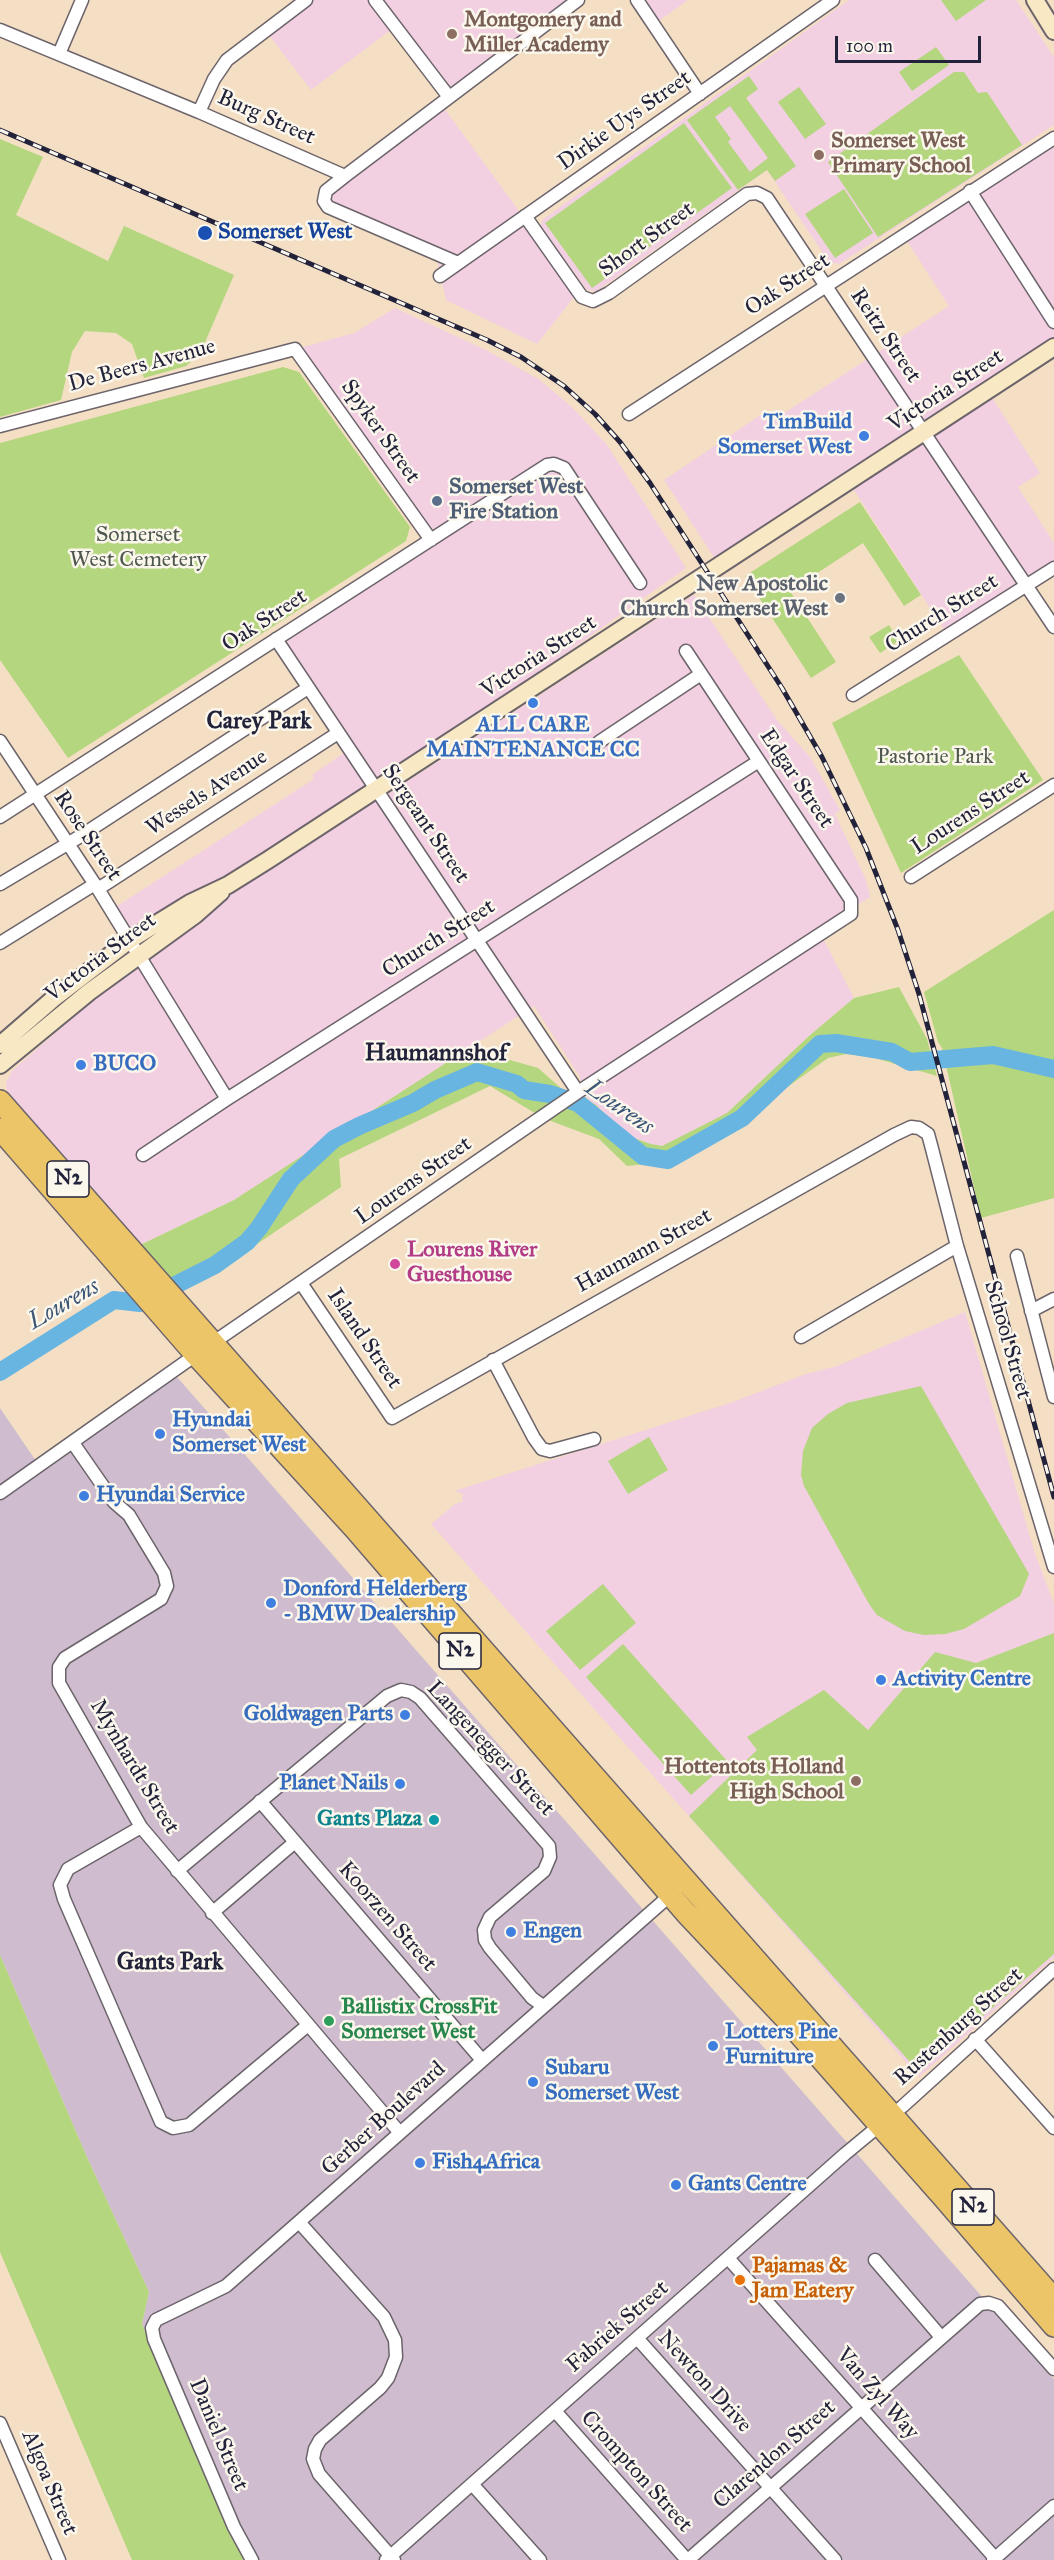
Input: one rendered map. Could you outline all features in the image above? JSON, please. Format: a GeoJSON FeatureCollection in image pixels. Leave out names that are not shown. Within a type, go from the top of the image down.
{"type":"FeatureCollection","features":[{"type":"Feature","properties":{"kind":"highway","name":"N2"},"geometry":{"type":"LineString","coordinates":[[0,1101],[127,1261],[151,1304],[679,1888]]}},
{"type":"Feature","properties":{"kind":"highway","name":"N2"},"geometry":{"type":"LineString","coordinates":[[0,1129],[127,1261],[171,1294],[679,1888],[786,2019],[1054,2299]]}},
{"type":"Feature","properties":{"kind":"highway","name":"N2"},"geometry":{"type":"LineString","coordinates":[[885,2120],[944,2198],[1054,2326]]}},
{"type":"Feature","properties":{"kind":"main road"},"geometry":{"type":"LineString","coordinates":[[1035,0],[1054,31]]}},
{"type":"Feature","properties":{"kind":"main road","name":"Victoria Street"},"geometry":{"type":"LineString","coordinates":[[0,1045],[70,986],[130,940],[190,903],[228,885],[1054,347]]}},
{"type":"Feature","properties":{"kind":"main road","name":"Victoria Street"},"geometry":{"type":"LineString","coordinates":[[0,1065],[89,992],[195,915],[228,885]]}},
{"type":"Feature","properties":{"kind":"street"},"geometry":{"type":"LineString","coordinates":[[59,54],[82,0]]}},
{"type":"Feature","properties":{"kind":"street"},"geometry":{"type":"LineString","coordinates":[[199,112],[214,79],[226,60],[306,0]]}},
{"type":"Feature","properties":{"kind":"street"},"geometry":{"type":"LineString","coordinates":[[375,0],[449,97]]}},
{"type":"Feature","properties":{"kind":"street"},"geometry":{"type":"LineString","coordinates":[[458,263],[328,207],[324,201],[326,191],[578,0]]}},
{"type":"Feature","properties":{"kind":"street"},"geometry":{"type":"LineString","coordinates":[[637,0],[700,94]]}},
{"type":"Feature","properties":{"kind":"street","name":"Dirkie Uys Street"},"geometry":{"type":"LineString","coordinates":[[440,276],[833,0]]}},
{"type":"Feature","properties":{"kind":"street","name":"Burg Street"},"geometry":{"type":"LineString","coordinates":[[0,30],[199,112],[345,176]]}},
{"type":"Feature","properties":{"kind":"street","name":"Oak Street"},"geometry":{"type":"LineString","coordinates":[[629,414],[1054,138]]}},
{"type":"Feature","properties":{"kind":"street"},"geometry":{"type":"LineString","coordinates":[[970,191],[1054,322]]}},
{"type":"Feature","properties":{"kind":"street","name":"Short Street"},"geometry":{"type":"LineString","coordinates":[[525,216],[582,297],[593,301],[609,293],[744,196],[757,193]]}},
{"type":"Feature","properties":{"kind":"street","name":"Reitz Street"},"geometry":{"type":"LineString","coordinates":[[757,193],[767,198],[1054,627]]}},
{"type":"Feature","properties":{"kind":"street","name":"De Beers Avenue"},"geometry":{"type":"LineString","coordinates":[[0,426],[295,349]]}},
{"type":"Feature","properties":{"kind":"street","name":"Spyker Street"},"geometry":{"type":"LineString","coordinates":[[295,349],[431,540]]}},
{"type":"Feature","properties":{"kind":"street","name":"Oak Street"},"geometry":{"type":"LineString","coordinates":[[0,817],[547,465],[554,464],[564,468],[640,583]]}},
{"type":"Feature","properties":{"kind":"street","name":"Church Street"},"geometry":{"type":"LineString","coordinates":[[853,695],[1054,568]]}},
{"type":"Feature","properties":{"kind":"street","name":"Sergeant Street"},"geometry":{"type":"LineString","coordinates":[[276,639],[478,940],[575,1095]]}},
{"type":"Feature","properties":{"kind":"street","name":"Edgar Street"},"geometry":{"type":"LineString","coordinates":[[686,651],[851,900],[853,908]]}},
{"type":"Feature","properties":{"kind":"street"},"geometry":{"type":"LineString","coordinates":[[599,742],[701,674]]}},
{"type":"Feature","properties":{"kind":"street"},"geometry":{"type":"LineString","coordinates":[[0,884],[67,844],[308,688]]}},
{"type":"Feature","properties":{"kind":"street","name":"Wessels Avenue"},"geometry":{"type":"LineString","coordinates":[[0,943],[97,886],[338,733]]}},
{"type":"Feature","properties":{"kind":"street","name":"Rose Street"},"geometry":{"type":"LineString","coordinates":[[0,741],[97,886],[226,1099]]}},
{"type":"Feature","properties":{"kind":"street","name":"Church Street"},"geometry":{"type":"LineString","coordinates":[[143,1155],[226,1099],[759,761]]}},
{"type":"Feature","properties":{"kind":"street","name":"Lourens Street"},"geometry":{"type":"LineString","coordinates":[[911,877],[1054,784]]}},
{"type":"Feature","properties":{"kind":"street","name":"Lourens Street"},"geometry":{"type":"LineString","coordinates":[[0,1492],[542,1117],[849,916],[853,908]]}},
{"type":"Feature","properties":{"kind":"street","name":"School Street"},"geometry":{"type":"LineString","coordinates":[[919,1128],[928,1134],[957,1246],[1054,1567]]}},
{"type":"Feature","properties":{"kind":"street","name":"Haumann Street"},"geometry":{"type":"LineString","coordinates":[[392,1418],[906,1129],[919,1128]]}},
{"type":"Feature","properties":{"kind":"street"},"geometry":{"type":"LineString","coordinates":[[801,1337],[957,1246]]}},
{"type":"Feature","properties":{"kind":"street"},"geometry":{"type":"LineString","coordinates":[[1017,1256],[1054,1397]]}},
{"type":"Feature","properties":{"kind":"street","name":"Island Street"},"geometry":{"type":"LineString","coordinates":[[301,1283],[392,1418]]}},
{"type":"Feature","properties":{"kind":"street"},"geometry":{"type":"LineString","coordinates":[[1031,1311],[1054,1299]]}},
{"type":"Feature","properties":{"kind":"street"},"geometry":{"type":"LineString","coordinates":[[493,1360],[542,1449],[550,1451],[594,1440]]}},
{"type":"Feature","properties":{"kind":"street","name":"Mynhardt Street"},"geometry":{"type":"LineString","coordinates":[[73,1443],[114,1502],[129,1515],[166,1576],[166,1591],[161,1599],[65,1658],[57,1673],[59,1683],[141,1827],[400,2133]]}},
{"type":"Feature","properties":{"kind":"street","name":"Langenegger Street"},"geometry":{"type":"LineString","coordinates":[[177,1871],[391,1693],[406,1690],[416,1694],[549,1846],[550,1857],[544,1871],[490,1917],[484,1930],[485,1940],[490,1948],[532,1998],[543,2006]]}},
{"type":"Feature","properties":{"kind":"street","name":"Koorzen Street"},"geometry":{"type":"LineString","coordinates":[[260,1801],[482,2060]]}},
{"type":"Feature","properties":{"kind":"street"},"geometry":{"type":"LineString","coordinates":[[141,1827],[68,1869],[61,1881],[61,1889],[161,2122],[173,2128],[189,2125],[308,2025]]}},
{"type":"Feature","properties":{"kind":"street"},"geometry":{"type":"LineString","coordinates":[[212,1912],[295,1842]]}},
{"type":"Feature","properties":{"kind":"street","name":"Gerber Boulevard"},"geometry":{"type":"LineString","coordinates":[[154,2325],[159,2317],[226,2286],[679,1888]]}},
{"type":"Feature","properties":{"kind":"street","name":"Rustenburg Street"},"geometry":{"type":"LineString","coordinates":[[885,2120],[1054,1969]]}},
{"type":"Feature","properties":{"kind":"street"},"geometry":{"type":"LineString","coordinates":[[975,2039],[1054,2128]]}},
{"type":"Feature","properties":{"kind":"street","name":"Fabriek Street"},"geometry":{"type":"LineString","coordinates":[[390,2559],[885,2120]]}},
{"type":"Feature","properties":{"kind":"street"},"geometry":{"type":"LineString","coordinates":[[299,2222],[384,2317],[395,2340],[395,2363],[385,2383],[321,2440],[315,2449],[313,2459],[319,2474],[390,2559]]}},
{"type":"Feature","properties":{"kind":"street","name":"Van Zyl Way"},"geometry":{"type":"LineString","coordinates":[[728,2258],[994,2559]]}},
{"type":"Feature","properties":{"kind":"street"},"geometry":{"type":"LineString","coordinates":[[874,2260],[941,2337]]}},
{"type":"Feature","properties":{"kind":"street","name":"Clarendon Street"},"geometry":{"type":"LineString","coordinates":[[687,2560],[971,2310],[985,2302],[998,2306],[1054,2369]]}},
{"type":"Feature","properties":{"kind":"street","name":"Daniel Street"},"geometry":{"type":"LineString","coordinates":[[154,2325],[154,2339],[234,2527],[252,2560]]}},
{"type":"Feature","properties":{"kind":"street","name":"Newton Drive"},"geometry":{"type":"LineString","coordinates":[[637,2338],[835,2560]]}},
{"type":"Feature","properties":{"kind":"street","name":"Crompton Street"},"geometry":{"type":"LineString","coordinates":[[555,2411],[687,2560]]}},
{"type":"Feature","properties":{"kind":"street","name":"Algoa Street"},"geometry":{"type":"LineString","coordinates":[[0,2423],[59,2560]]}},
{"type":"Feature","properties":{"kind":"street"},"geometry":{"type":"LineString","coordinates":[[472,2484],[540,2560]]}},
{"type":"Feature","properties":{"kind":"street"},"geometry":{"type":"LineString","coordinates":[[994,2559],[1054,2506]]}},
{"type":"Feature","properties":{"kind":"shaded area"},"geometry":{"type":"Polygon","coordinates":[[[304,0],[577,0],[449,98],[396,26],[311,90],[265,30],[304,0]]]}},
{"type":"Feature","properties":{"kind":"shaded area"},"geometry":{"type":"Polygon","coordinates":[[[637,0],[688,0],[653,25],[637,0]]]}},
{"type":"Feature","properties":{"kind":"shaded area","name":"Somerset West Primary School"},"geometry":{"type":"Polygon","coordinates":[[[849,0],[1016,0],[1054,57],[1054,125],[839,264],[829,262],[767,170],[597,291],[587,290],[541,227],[542,220],[849,0]]]}},
{"type":"Feature","properties":{"kind":"shaded area"},"geometry":{"type":"Polygon","coordinates":[[[441,104],[578,292],[537,344],[446,300],[436,255],[331,210],[326,190],[441,104]]]}},
{"type":"Feature","properties":{"kind":"shaded area"},"geometry":{"type":"Polygon","coordinates":[[[1054,138],[1054,348],[988,391],[1040,473],[1018,487],[1054,543],[1054,568],[948,636],[849,482],[719,565],[664,480],[762,414],[769,423],[949,306],[903,235],[1054,138]]]}},
{"type":"Feature","properties":{"kind":"shaded area"},"geometry":{"type":"Polygon","coordinates":[[[395,308],[488,351],[540,380],[573,408],[607,445],[686,568],[376,788],[382,798],[694,595],[777,720],[810,757],[840,810],[835,814],[866,880],[870,897],[818,929],[854,998],[809,1036],[727,1113],[662,1146],[625,1135],[588,1099],[579,1075],[534,1006],[234,1200],[140,1245],[8,1098],[6,1082],[13,1070],[122,975],[143,960],[111,910],[314,779],[312,775],[350,749],[280,639],[431,539],[296,349],[354,333],[395,308]]]}},
{"type":"Feature","properties":{"kind":"shaded area","name":"Hottentots Holland High School"},"geometry":{"type":"Polygon","coordinates":[[[965,1312],[1035,1554],[1054,1604],[1054,1958],[919,2077],[431,1524],[455,1504],[462,1502],[463,1494],[454,1491],[733,1402],[803,1375],[837,1366],[965,1312]]]}},
{"type":"Feature","properties":{"kind":"shaded area"},"geometry":{"type":"Polygon","coordinates":[[[170,1369],[1054,2379],[1054,2560],[244,2560],[241,2556],[142,2324],[149,2292],[86,2155],[0,1955],[0,1408],[36,1461],[170,1369]]]}},
{"type":"Feature","properties":{"kind":"green space"},"geometry":{"type":"Polygon","coordinates":[[[941,0],[986,0],[956,21],[941,0]]]}},
{"type":"Feature","properties":{"kind":"green space"},"geometry":{"type":"Polygon","coordinates":[[[936,47],[949,65],[912,91],[899,72],[936,47]]]}},
{"type":"Feature","properties":{"kind":"green space"},"geometry":{"type":"Polygon","coordinates":[[[954,72],[964,72],[978,93],[987,92],[1022,145],[878,237],[828,162],[954,72]]]}},
{"type":"Feature","properties":{"kind":"green space"},"geometry":{"type":"Polygon","coordinates":[[[749,76],[758,89],[746,98],[796,166],[775,181],[767,170],[738,190],[687,120],[749,76]],[[730,106],[715,117],[731,139],[728,142],[750,172],[768,158],[730,106]]]}},
{"type":"Feature","properties":{"kind":"green space"},"geometry":{"type":"Polygon","coordinates":[[[799,87],[826,124],[805,139],[778,102],[799,87]]]}},
{"type":"Feature","properties":{"kind":"green space"},"geometry":{"type":"Polygon","coordinates":[[[684,123],[732,188],[592,288],[545,223],[684,123]]]}},
{"type":"Feature","properties":{"kind":"green space"},"geometry":{"type":"Polygon","coordinates":[[[0,139],[43,157],[16,215],[108,261],[124,226],[234,275],[200,354],[186,366],[144,378],[132,344],[116,333],[85,331],[72,352],[61,400],[0,417],[0,139]]]}},
{"type":"Feature","properties":{"kind":"green space"},"geometry":{"type":"Polygon","coordinates":[[[844,189],[873,233],[835,258],[805,214],[844,189]]]}},
{"type":"Feature","properties":{"kind":"green space","name":"Somerset West Cemetery"},"geometry":{"type":"Polygon","coordinates":[[[283,367],[299,372],[410,527],[406,541],[68,758],[0,660],[0,443],[283,367]]]}},
{"type":"Feature","properties":{"kind":"green space"},"geometry":{"type":"Polygon","coordinates":[[[860,502],[921,595],[904,606],[863,543],[790,591],[836,662],[811,678],[745,576],[860,502]]]}},
{"type":"Feature","properties":{"kind":"green space"},"geometry":{"type":"Polygon","coordinates":[[[889,625],[899,641],[880,653],[869,637],[889,625]]]}},
{"type":"Feature","properties":{"kind":"green space","name":"Pastorie Park"},"geometry":{"type":"Polygon","coordinates":[[[959,655],[1043,780],[901,873],[832,723],[959,655]]]}},
{"type":"Feature","properties":{"kind":"green space"},"geometry":{"type":"Polygon","coordinates":[[[1054,910],[1054,1198],[981,1218],[942,1048],[938,1042],[924,992],[1054,910]]]}},
{"type":"Feature","properties":{"kind":"green space"},"geometry":{"type":"Polygon","coordinates":[[[899,987],[927,1039],[937,1076],[871,1057],[846,1054],[828,1058],[786,1088],[756,1115],[675,1161],[627,1166],[599,1139],[543,1118],[490,1086],[339,1159],[341,1187],[210,1276],[207,1273],[180,1290],[140,1245],[234,1200],[449,1061],[510,1060],[538,1068],[562,1089],[595,1104],[625,1135],[662,1146],[727,1113],[809,1036],[854,998],[899,987]]]}},
{"type":"Feature","properties":{"kind":"green space"},"geometry":{"type":"Polygon","coordinates":[[[921,1386],[1029,1574],[1020,1596],[964,1629],[945,1634],[924,1635],[905,1631],[877,1615],[804,1486],[801,1475],[803,1451],[812,1428],[828,1414],[847,1403],[921,1386]]]}},
{"type":"Feature","properties":{"kind":"green space"},"geometry":{"type":"Polygon","coordinates":[[[649,1437],[668,1470],[628,1494],[608,1461],[649,1437]]]}},
{"type":"Feature","properties":{"kind":"green space"},"geometry":{"type":"Polygon","coordinates":[[[603,1584],[636,1623],[580,1670],[546,1631],[603,1584]]]}},
{"type":"Feature","properties":{"kind":"green space"},"geometry":{"type":"Polygon","coordinates":[[[1054,1633],[1054,1954],[919,2072],[689,1816],[757,1750],[747,1737],[824,1690],[868,1730],[935,1652],[976,1663],[1054,1633]]]}},
{"type":"Feature","properties":{"kind":"green space"},"geometry":{"type":"Polygon","coordinates":[[[623,1644],[728,1762],[691,1795],[586,1677],[623,1644]]]}},
{"type":"Feature","properties":{"kind":"green space"},"geometry":{"type":"Polygon","coordinates":[[[0,1955],[86,2155],[149,2292],[142,2324],[244,2560],[132,2560],[0,2252],[0,1955]]]}},
{"type":"Feature","properties":{"kind":"waterway","name":"Lourens"},"geometry":{"type":"LineString","coordinates":[[0,1372],[114,1300],[140,1303],[215,1265],[247,1242],[259,1228],[291,1179],[334,1139],[477,1072],[517,1084],[524,1090],[550,1094],[578,1103],[643,1156],[668,1160],[742,1118],[820,1044],[836,1043],[892,1052],[910,1062],[993,1055],[1054,1069]]}},
{"type":"Feature","properties":{"kind":"waterway","name":"Lourens"},"geometry":{"type":"LineString","coordinates":[[0,1366],[7,1368]]}},
{"type":"Feature","properties":{"kind":"railway"},"geometry":{"type":"LineString","coordinates":[[0,130],[487,340],[521,357],[564,386],[595,414],[620,442],[650,483],[782,688],[822,757],[866,848],[898,930],[919,994],[1054,1497]]}},
{"type":"Feature","properties":{"kind":"place","name":"Montgomery and Miller Academy"},"geometry":{"type":"Point","coordinates":[452,34]}},
{"type":"Feature","properties":{"kind":"place","name":"Somerset West Primary School"},"geometry":{"type":"Point","coordinates":[819,155]}},
{"type":"Feature","properties":{"kind":"place","name":"Somerset West"},"geometry":{"type":"Point","coordinates":[205,233]}},
{"type":"Feature","properties":{"kind":"place","name":"TimBuild Somerset West"},"geometry":{"type":"Point","coordinates":[864,436]}},
{"type":"Feature","properties":{"kind":"place","name":"Somerset West Fire Station"},"geometry":{"type":"Point","coordinates":[437,501]}},
{"type":"Feature","properties":{"kind":"place","name":"New Apostolic Church Somerset West"},"geometry":{"type":"Point","coordinates":[840,598]}},
{"type":"Feature","properties":{"kind":"place","name":"ALL CARE MAINTENANCE CC"},"geometry":{"type":"Point","coordinates":[533,703]}},
{"type":"Feature","properties":{"kind":"place","name":"BUCO"},"geometry":{"type":"Point","coordinates":[81,1065]}},
{"type":"Feature","properties":{"kind":"place","name":"Lourens River Guesthouse"},"geometry":{"type":"Point","coordinates":[395,1264]}},
{"type":"Feature","properties":{"kind":"place","name":"Hyundai Somerset West"},"geometry":{"type":"Point","coordinates":[160,1434]}},
{"type":"Feature","properties":{"kind":"place","name":"Hyundai Service"},"geometry":{"type":"Point","coordinates":[84,1496]}},
{"type":"Feature","properties":{"kind":"place","name":"Donford Helderberg - BMW Dealership"},"geometry":{"type":"Point","coordinates":[271,1603]}},
{"type":"Feature","properties":{"kind":"place","name":"Activity Centre"},"geometry":{"type":"Point","coordinates":[881,1680]}},
{"type":"Feature","properties":{"kind":"place","name":"Goldwagen Parts"},"geometry":{"type":"Point","coordinates":[405,1715]}},
{"type":"Feature","properties":{"kind":"place","name":"Hottentots Holland High School"},"geometry":{"type":"Point","coordinates":[856,1781]}},
{"type":"Feature","properties":{"kind":"place","name":"Planet Nails"},"geometry":{"type":"Point","coordinates":[400,1784]}},
{"type":"Feature","properties":{"kind":"place","name":"Gants Plaza"},"geometry":{"type":"Point","coordinates":[434,1820]}},
{"type":"Feature","properties":{"kind":"place","name":"Engen"},"geometry":{"type":"Point","coordinates":[511,1932]}},
{"type":"Feature","properties":{"kind":"place","name":"Ballistix CrossFit Somerset West"},"geometry":{"type":"Point","coordinates":[329,2021]}},
{"type":"Feature","properties":{"kind":"place","name":"Lotters Pine Furniture"},"geometry":{"type":"Point","coordinates":[713,2046]}},
{"type":"Feature","properties":{"kind":"place","name":"Subaru Somerset West"},"geometry":{"type":"Point","coordinates":[533,2082]}},
{"type":"Feature","properties":{"kind":"place","name":"Fish4Africa"},"geometry":{"type":"Point","coordinates":[420,2163]}},
{"type":"Feature","properties":{"kind":"place","name":"Gants Centre"},"geometry":{"type":"Point","coordinates":[676,2185]}},
{"type":"Feature","properties":{"kind":"place","name":"Pajamas & Jam Eatery"},"geometry":{"type":"Point","coordinates":[740,2280]}},
{"type":"Feature","properties":{"kind":"district","name":"Carey Park"},"geometry":{"type":"Point","coordinates":[259,722]}},
{"type":"Feature","properties":{"kind":"district","name":"Haumannshof"},"geometry":{"type":"Point","coordinates":[436,1054]}},
{"type":"Feature","properties":{"kind":"district","name":"Gants Park"},"geometry":{"type":"Point","coordinates":[170,1963]}}]}
